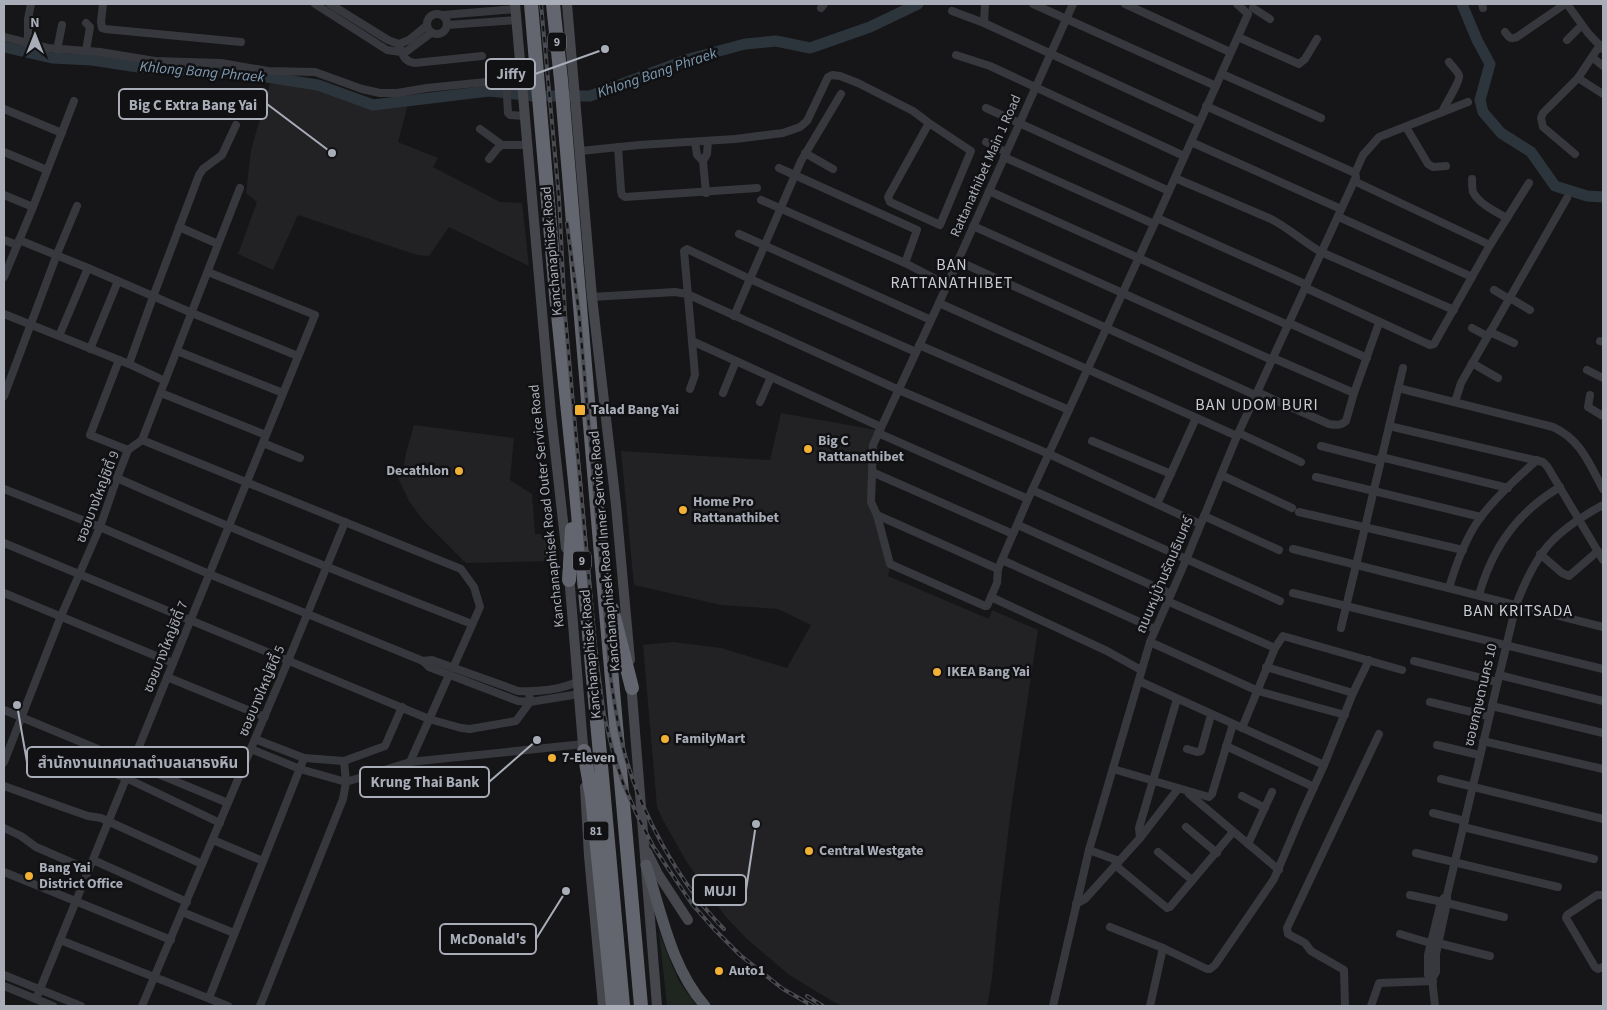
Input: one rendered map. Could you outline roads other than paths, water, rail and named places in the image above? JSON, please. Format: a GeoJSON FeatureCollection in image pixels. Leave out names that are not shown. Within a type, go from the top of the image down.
{"type":"FeatureCollection","features":[{"type":"Feature","properties":{"kind":"highway","name":"Kanchanaphisek Road"},"geometry":{"type":"LineString","coordinates":[[531,4],[556,296],[575,481],[623,1006]]}},
{"type":"Feature","properties":{"kind":"highway","name":"Kanchanaphisek Road"},"geometry":{"type":"LineString","coordinates":[[553,4],[641,1006]]}},
{"type":"Feature","properties":{"kind":"highway"},"geometry":{"type":"LineString","coordinates":[[569,580],[575,481]]}},
{"type":"Feature","properties":{"kind":"highway"},"geometry":{"type":"LineString","coordinates":[[602,567],[632,688]]}},
{"type":"Feature","properties":{"kind":"highway","name":"81"},"geometry":{"type":"LineString","coordinates":[[584,748],[592,797],[612,1006]]}},
{"type":"Feature","properties":{"kind":"main road","name":"Kanchanaphisek Road Inner Service Road"},"geometry":{"type":"LineString","coordinates":[[567,4],[578,115],[592,297],[616,505],[646,849],[657,1006]]}},
{"type":"Feature","properties":{"kind":"main road","name":"Kanchanaphisek Road Outer Service Road"},"geometry":{"type":"LineString","coordinates":[[516,6],[551,414],[569,580],[584,748],[586,815],[602,1006]]}},
{"type":"Feature","properties":{"kind":"main road"},"geometry":{"type":"LineString","coordinates":[[646,849],[658,874],[688,920]]}},
{"type":"Feature","properties":{"kind":"main road"},"geometry":{"type":"LineString","coordinates":[[646,865],[678,965],[687,983],[706,1006]]}},
{"type":"Feature","properties":{"kind":"main road"},"geometry":{"type":"LineString","coordinates":[[596,937],[597,1006]]}},
{"type":"Feature","properties":{"kind":"street"},"geometry":{"type":"LineString","coordinates":[[28,44],[28,19],[31,4]]}},
{"type":"Feature","properties":{"kind":"street"},"geometry":{"type":"LineString","coordinates":[[103,4],[101,22],[102,28],[105,29],[241,42]]}},
{"type":"Feature","properties":{"kind":"street"},"geometry":{"type":"LineString","coordinates":[[315,4],[387,50],[407,51],[429,30]]}},
{"type":"Feature","properties":{"kind":"street"},"geometry":{"type":"LineString","coordinates":[[330,4],[388,40],[399,44],[429,30]]}},
{"type":"Feature","properties":{"kind":"street"},"geometry":{"type":"LineString","coordinates":[[984,23],[985,4]]}},
{"type":"Feature","properties":{"kind":"street"},"geometry":{"type":"LineString","coordinates":[[1033,4],[1216,86]]}},
{"type":"Feature","properties":{"kind":"street","name":"Rattanathibet Main 1 Road"},"geometry":{"type":"LineString","coordinates":[[991,597],[987,606],[985,606],[890,564],[876,515],[870,502],[874,445],[1073,4]]}},
{"type":"Feature","properties":{"kind":"street"},"geometry":{"type":"LineString","coordinates":[[1125,4],[1230,52]]}},
{"type":"Feature","properties":{"kind":"street"},"geometry":{"type":"LineString","coordinates":[[1237,4],[1248,14]]}},
{"type":"Feature","properties":{"kind":"street"},"geometry":{"type":"LineString","coordinates":[[1505,32],[1509,38],[1517,37],[1566,4],[1601,47],[1578,78],[1543,113],[1541,118],[1544,127],[1575,154]]}},
{"type":"Feature","properties":{"kind":"street"},"geometry":{"type":"LineString","coordinates":[[429,30],[428,18],[432,15],[516,6]]}},
{"type":"Feature","properties":{"kind":"street"},"geometry":{"type":"LineString","coordinates":[[1142,670],[1107,651],[991,597],[997,583],[998,569],[1028,499],[1156,221],[1248,14],[1255,6],[1270,19]]}},
{"type":"Feature","properties":{"kind":"street"},"geometry":{"type":"LineString","coordinates":[[952,11],[984,23],[1199,122]]}},
{"type":"Feature","properties":{"kind":"street"},"geometry":{"type":"LineString","coordinates":[[429,30],[436,34],[442,34],[446,30],[446,19],[443,15]]}},
{"type":"Feature","properties":{"kind":"street"},"geometry":{"type":"LineString","coordinates":[[447,25],[517,20]]}},
{"type":"Feature","properties":{"kind":"street"},"geometry":{"type":"LineString","coordinates":[[86,23],[90,27],[86,51]]}},
{"type":"Feature","properties":{"kind":"street"},"geometry":{"type":"LineString","coordinates":[[58,50],[62,25]]}},
{"type":"Feature","properties":{"kind":"street"},"geometry":{"type":"LineString","coordinates":[[1566,40],[1582,25]]}},
{"type":"Feature","properties":{"kind":"street"},"geometry":{"type":"LineString","coordinates":[[4,37],[58,50],[86,51],[155,61],[221,63],[268,71],[315,72],[370,92],[380,93],[397,93],[506,80],[508,113],[525,113]]}},
{"type":"Feature","properties":{"kind":"street"},"geometry":{"type":"LineString","coordinates":[[1238,37],[1299,64],[1305,59],[1317,39]]}},
{"type":"Feature","properties":{"kind":"street"},"geometry":{"type":"LineString","coordinates":[[399,44],[405,59],[415,63],[482,56]]}},
{"type":"Feature","properties":{"kind":"street"},"geometry":{"type":"LineString","coordinates":[[956,54],[990,66],[1184,156]]}},
{"type":"Feature","properties":{"kind":"street"},"geometry":{"type":"LineString","coordinates":[[1592,57],[1603,66]]}},
{"type":"Feature","properties":{"kind":"street"},"geometry":{"type":"LineString","coordinates":[[1442,112],[1454,88],[1460,81],[1460,76],[1449,62]]}},
{"type":"Feature","properties":{"kind":"street"},"geometry":{"type":"LineString","coordinates":[[1222,74],[1321,118]]}},
{"type":"Feature","properties":{"kind":"street"},"geometry":{"type":"LineString","coordinates":[[580,151],[708,142],[783,133],[800,127],[807,121],[828,77],[840,76],[914,111],[971,151],[940,225],[890,202],[888,198],[929,123]]}},
{"type":"Feature","properties":{"kind":"street"},"geometry":{"type":"LineString","coordinates":[[1578,78],[1603,94]]}},
{"type":"Feature","properties":{"kind":"street"},"geometry":{"type":"LineString","coordinates":[[734,316],[805,153],[842,94]]}},
{"type":"Feature","properties":{"kind":"street"},"geometry":{"type":"LineString","coordinates":[[4,277],[74,101]]}},
{"type":"Feature","properties":{"kind":"street","name":"ถนนหมู่บ้านรัตนธิเบศร์"},"geometry":{"type":"LineString","coordinates":[[1053,1006],[1089,850],[1150,642],[1256,394],[1340,213],[1364,155],[1373,142],[1386,134],[1468,102]]}},
{"type":"Feature","properties":{"kind":"street"},"geometry":{"type":"LineString","coordinates":[[1206,106],[1490,245]]}},
{"type":"Feature","properties":{"kind":"street"},"geometry":{"type":"LineString","coordinates":[[986,108],[1169,191]]}},
{"type":"Feature","properties":{"kind":"street"},"geometry":{"type":"LineString","coordinates":[[4,109],[62,133]]}},
{"type":"Feature","properties":{"kind":"street"},"geometry":{"type":"LineString","coordinates":[[129,364],[152,296],[199,176],[203,169],[222,155],[236,125]]}},
{"type":"Feature","properties":{"kind":"street"},"geometry":{"type":"LineString","coordinates":[[1406,127],[1428,164],[1433,167],[1446,166]]}},
{"type":"Feature","properties":{"kind":"street"},"geometry":{"type":"LineString","coordinates":[[480,128],[502,145]]}},
{"type":"Feature","properties":{"kind":"street"},"geometry":{"type":"LineString","coordinates":[[695,142],[697,155],[703,161]]}},
{"type":"Feature","properties":{"kind":"street"},"geometry":{"type":"LineString","coordinates":[[706,192],[703,161],[707,154],[708,142]]}},
{"type":"Feature","properties":{"kind":"street"},"geometry":{"type":"LineString","coordinates":[[986,142],[1005,154],[1306,287],[1379,323],[1430,345],[1434,344],[1490,245],[1529,183]]}},
{"type":"Feature","properties":{"kind":"street"},"geometry":{"type":"LineString","coordinates":[[1191,142],[1472,277]]}},
{"type":"Feature","properties":{"kind":"street"},"geometry":{"type":"LineString","coordinates":[[489,159],[502,145],[527,144]]}},
{"type":"Feature","properties":{"kind":"street"},"geometry":{"type":"LineString","coordinates":[[618,147],[621,191],[625,198],[757,188]]}},
{"type":"Feature","properties":{"kind":"street"},"geometry":{"type":"LineString","coordinates":[[4,152],[47,170]]}},
{"type":"Feature","properties":{"kind":"street"},"geometry":{"type":"LineString","coordinates":[[805,153],[833,169]]}},
{"type":"Feature","properties":{"kind":"street"},"geometry":{"type":"LineString","coordinates":[[779,168],[917,230],[905,264]]}},
{"type":"Feature","properties":{"kind":"street"},"geometry":{"type":"LineString","coordinates":[[1175,178],[1271,219],[1321,252],[1454,310]]}},
{"type":"Feature","properties":{"kind":"street"},"geometry":{"type":"LineString","coordinates":[[1472,179],[1474,192],[1478,198],[1507,218]]}},
{"type":"Feature","properties":{"kind":"street"},"geometry":{"type":"LineString","coordinates":[[240,188],[142,440],[461,569],[474,587],[480,607],[410,762]]}},
{"type":"Feature","properties":{"kind":"street"},"geometry":{"type":"LineString","coordinates":[[989,192],[1367,358]]}},
{"type":"Feature","properties":{"kind":"street"},"geometry":{"type":"LineString","coordinates":[[4,195],[33,207]]}},
{"type":"Feature","properties":{"kind":"street"},"geometry":{"type":"LineString","coordinates":[[1455,402],[1461,383],[1567,198]]}},
{"type":"Feature","properties":{"kind":"street"},"geometry":{"type":"LineString","coordinates":[[761,200],[905,264],[947,285]]}},
{"type":"Feature","properties":{"kind":"street"},"geometry":{"type":"LineString","coordinates":[[4,396],[77,206]]}},
{"type":"Feature","properties":{"kind":"street"},"geometry":{"type":"LineString","coordinates":[[973,226],[1122,293],[1354,393]]}},
{"type":"Feature","properties":{"kind":"street"},"geometry":{"type":"LineString","coordinates":[[179,227],[218,244]]}},
{"type":"Feature","properties":{"kind":"street"},"geometry":{"type":"LineString","coordinates":[[740,234],[931,320]]}},
{"type":"Feature","properties":{"kind":"street"},"geometry":{"type":"LineString","coordinates":[[4,240],[18,242],[57,254],[192,313],[298,356]]}},
{"type":"Feature","properties":{"kind":"street"},"geometry":{"type":"LineString","coordinates":[[690,389],[695,375],[684,251],[687,249],[750,279],[1069,410]]}},
{"type":"Feature","properties":{"kind":"street"},"geometry":{"type":"LineString","coordinates":[[958,261],[1256,394],[1335,425],[1346,421],[1379,323]]}},
{"type":"Feature","properties":{"kind":"street"},"geometry":{"type":"LineString","coordinates":[[59,336],[88,268]]}},
{"type":"Feature","properties":{"kind":"street","name":"ซอยบางใหญ่ซิตี้ 7"},"geometry":{"type":"LineString","coordinates":[[36,999],[315,315],[208,272]]}},
{"type":"Feature","properties":{"kind":"street"},"geometry":{"type":"LineString","coordinates":[[90,349],[118,281]]}},
{"type":"Feature","properties":{"kind":"street"},"geometry":{"type":"LineString","coordinates":[[1494,290],[1530,310]]}},
{"type":"Feature","properties":{"kind":"street"},"geometry":{"type":"LineString","coordinates":[[592,297],[675,292],[687,294],[898,390],[1049,454],[1157,504],[1279,550]]}},
{"type":"Feature","properties":{"kind":"street"},"geometry":{"type":"LineString","coordinates":[[939,303],[1196,418],[1301,462]]}},
{"type":"Feature","properties":{"kind":"street"},"geometry":{"type":"LineString","coordinates":[[4,314],[120,360],[166,381]]}},
{"type":"Feature","properties":{"kind":"street"},"geometry":{"type":"LineString","coordinates":[[1472,328],[1514,344]]}},
{"type":"Feature","properties":{"kind":"street"},"geometry":{"type":"LineString","coordinates":[[692,341],[1028,499]]}},
{"type":"Feature","properties":{"kind":"street"},"geometry":{"type":"LineString","coordinates":[[177,350],[283,393]]}},
{"type":"Feature","properties":{"kind":"street"},"geometry":{"type":"LineString","coordinates":[[120,360],[90,435],[128,450]]}},
{"type":"Feature","properties":{"kind":"street"},"geometry":{"type":"LineString","coordinates":[[723,393],[736,361]]}},
{"type":"Feature","properties":{"kind":"street"},"geometry":{"type":"LineString","coordinates":[[1472,363],[1498,378]]}},
{"type":"Feature","properties":{"kind":"street"},"geometry":{"type":"LineString","coordinates":[[1341,628],[1403,368]]}},
{"type":"Feature","properties":{"kind":"street"},"geometry":{"type":"LineString","coordinates":[[1587,370],[1602,375]]}},
{"type":"Feature","properties":{"kind":"street"},"geometry":{"type":"LineString","coordinates":[[760,402],[771,377]]}},
{"type":"Feature","properties":{"kind":"street"},"geometry":{"type":"LineString","coordinates":[[1398,388],[1552,426],[1565,432],[1577,444],[1603,489]]}},
{"type":"Feature","properties":{"kind":"street"},"geometry":{"type":"LineString","coordinates":[[161,393],[265,439],[300,458]]}},
{"type":"Feature","properties":{"kind":"street"},"geometry":{"type":"LineString","coordinates":[[1590,394],[1588,407],[1603,416]]}},
{"type":"Feature","properties":{"kind":"street"},"geometry":{"type":"LineString","coordinates":[[1157,504],[1196,418]]}},
{"type":"Feature","properties":{"kind":"street"},"geometry":{"type":"LineString","coordinates":[[1388,426],[1537,460],[1548,466],[1603,560]]}},
{"type":"Feature","properties":{"kind":"street","name":"ซอยบางใหญ่ซิตี้ 9"},"geometry":{"type":"LineString","coordinates":[[4,762],[62,616],[100,527],[128,450],[142,440]]}},
{"type":"Feature","properties":{"kind":"street"},"geometry":{"type":"LineString","coordinates":[[1092,441],[1171,474]]}},
{"type":"Feature","properties":{"kind":"street"},"geometry":{"type":"LineString","coordinates":[[1321,446],[1508,488]]}},
{"type":"Feature","properties":{"kind":"street"},"geometry":{"type":"LineString","coordinates":[[1449,588],[1463,550],[1481,517],[1537,460]]}},
{"type":"Feature","properties":{"kind":"street"},"geometry":{"type":"LineString","coordinates":[[872,472],[1013,534]]}},
{"type":"Feature","properties":{"kind":"street"},"geometry":{"type":"LineString","coordinates":[[1221,475],[1296,510],[1463,550]]}},
{"type":"Feature","properties":{"kind":"street"},"geometry":{"type":"LineString","coordinates":[[1316,477],[1481,517]]}},
{"type":"Feature","properties":{"kind":"street"},"geometry":{"type":"LineString","coordinates":[[117,478],[326,568],[472,624]]}},
{"type":"Feature","properties":{"kind":"street"},"geometry":{"type":"LineString","coordinates":[[1479,595],[1490,563],[1504,537],[1545,496],[1560,487]]}},
{"type":"Feature","properties":{"kind":"street"},"geometry":{"type":"LineString","coordinates":[[4,489],[423,661],[429,667],[451,671],[518,691],[529,692],[570,686],[578,681]]}},
{"type":"Feature","properties":{"kind":"street"},"geometry":{"type":"LineString","coordinates":[[1032,490],[1280,601]]}},
{"type":"Feature","properties":{"kind":"street","name":"ซอยกฤษดานคร 10"},"geometry":{"type":"LineString","coordinates":[[1435,1006],[1433,980],[1428,975],[1428,955],[1434,943],[1445,900],[1516,605],[1526,579],[1540,554],[1578,518],[1603,505]]}},
{"type":"Feature","properties":{"kind":"street"},"geometry":{"type":"LineString","coordinates":[[876,515],[998,569]]}},
{"type":"Feature","properties":{"kind":"street","name":"ซอยบางใหญ่ซิตี้ 5"},"geometry":{"type":"LineString","coordinates":[[142,1006],[345,522]]}},
{"type":"Feature","properties":{"kind":"street"},"geometry":{"type":"LineString","coordinates":[[1018,525],[1275,648]]}},
{"type":"Feature","properties":{"kind":"street"},"geometry":{"type":"LineString","coordinates":[[4,543],[288,661],[429,718],[461,728],[470,729],[516,722],[530,702],[529,692]]}},
{"type":"Feature","properties":{"kind":"street"},"geometry":{"type":"LineString","coordinates":[[1293,549],[1603,627]]}},
{"type":"Feature","properties":{"kind":"street"},"geometry":{"type":"LineString","coordinates":[[1540,554],[1562,573],[1569,576],[1598,551]]}},
{"type":"Feature","properties":{"kind":"street"},"geometry":{"type":"LineString","coordinates":[[1002,560],[1155,629]]}},
{"type":"Feature","properties":{"kind":"street"},"geometry":{"type":"LineString","coordinates":[[4,593],[173,663]]}},
{"type":"Feature","properties":{"kind":"street"},"geometry":{"type":"LineString","coordinates":[[1293,593],[1603,669]]}},
{"type":"Feature","properties":{"kind":"street"},"geometry":{"type":"LineString","coordinates":[[1242,728],[1266,668],[1280,638],[1283,636],[1402,670]]}},
{"type":"Feature","properties":{"kind":"street"},"geometry":{"type":"LineString","coordinates":[[1150,642],[1258,690],[1345,715]]}},
{"type":"Feature","properties":{"kind":"street"},"geometry":{"type":"LineString","coordinates":[[1110,926],[1207,969],[1212,968],[1263,897],[1279,870],[1302,811],[1369,660]]}},
{"type":"Feature","properties":{"kind":"street"},"geometry":{"type":"LineString","coordinates":[[1414,661],[1603,701]]}},
{"type":"Feature","properties":{"kind":"street"},"geometry":{"type":"LineString","coordinates":[[1266,668],[1353,694]]}},
{"type":"Feature","properties":{"kind":"street"},"geometry":{"type":"LineString","coordinates":[[451,671],[518,701],[530,702],[579,694]]}},
{"type":"Feature","properties":{"kind":"street"},"geometry":{"type":"LineString","coordinates":[[167,677],[265,716]]}},
{"type":"Feature","properties":{"kind":"street"},"geometry":{"type":"LineString","coordinates":[[1139,681],[1324,765]]}},
{"type":"Feature","properties":{"kind":"street"},"geometry":{"type":"LineString","coordinates":[[1140,838],[1139,828],[1177,699]]}},
{"type":"Feature","properties":{"kind":"street"},"geometry":{"type":"LineString","coordinates":[[1430,702],[1488,716]]}},
{"type":"Feature","properties":{"kind":"street"},"geometry":{"type":"LineString","coordinates":[[1492,706],[1603,733]]}},
{"type":"Feature","properties":{"kind":"street"},"geometry":{"type":"LineString","coordinates":[[255,739],[304,758],[344,761],[385,746],[402,707]]}},
{"type":"Feature","properties":{"kind":"street"},"geometry":{"type":"LineString","coordinates":[[4,710],[228,803]]}},
{"type":"Feature","properties":{"kind":"street"},"geometry":{"type":"LineString","coordinates":[[1187,749],[1197,752],[1201,751],[1211,715]]}},
{"type":"Feature","properties":{"kind":"street"},"geometry":{"type":"LineString","coordinates":[[1113,770],[1206,797],[1210,796],[1233,724]]}},
{"type":"Feature","properties":{"kind":"street"},"geometry":{"type":"LineString","coordinates":[[1345,1006],[1344,970],[1311,951],[1305,943],[1288,934],[1287,928],[1379,734]]}},
{"type":"Feature","properties":{"kind":"street"},"geometry":{"type":"LineString","coordinates":[[1483,741],[1603,769]]}},
{"type":"Feature","properties":{"kind":"street"},"geometry":{"type":"LineString","coordinates":[[1437,745],[1480,755]]}},
{"type":"Feature","properties":{"kind":"street"},"geometry":{"type":"LineString","coordinates":[[1226,746],[1314,787]]}},
{"type":"Feature","properties":{"kind":"street"},"geometry":{"type":"LineString","coordinates":[[138,748],[189,771]]}},
{"type":"Feature","properties":{"kind":"street"},"geometry":{"type":"LineString","coordinates":[[251,749],[300,768],[346,782],[410,762],[584,748]]}},
{"type":"Feature","properties":{"kind":"street"},"geometry":{"type":"LineString","coordinates":[[58,752],[126,778],[220,823]]}},
{"type":"Feature","properties":{"kind":"street"},"geometry":{"type":"LineString","coordinates":[[209,998],[304,758]]}},
{"type":"Feature","properties":{"kind":"street"},"geometry":{"type":"LineString","coordinates":[[260,1006],[343,799],[346,782],[344,761]]}},
{"type":"Feature","properties":{"kind":"street"},"geometry":{"type":"LineString","coordinates":[[1441,779],[1603,819]]}},
{"type":"Feature","properties":{"kind":"street"},"geometry":{"type":"LineString","coordinates":[[4,786],[88,816],[97,816],[202,864]]}},
{"type":"Feature","properties":{"kind":"street"},"geometry":{"type":"LineString","coordinates":[[1182,790],[1279,870]]}},
{"type":"Feature","properties":{"kind":"street"},"geometry":{"type":"LineString","coordinates":[[1076,904],[1086,899],[1182,790]]}},
{"type":"Feature","properties":{"kind":"street"},"geometry":{"type":"LineString","coordinates":[[1248,844],[1272,792]]}},
{"type":"Feature","properties":{"kind":"street"},"geometry":{"type":"LineString","coordinates":[[1242,796],[1266,808]]}},
{"type":"Feature","properties":{"kind":"street"},"geometry":{"type":"LineString","coordinates":[[1433,813],[1464,824],[1594,859]]}},
{"type":"Feature","properties":{"kind":"street"},"geometry":{"type":"LineString","coordinates":[[1186,827],[1217,853]]}},
{"type":"Feature","properties":{"kind":"street"},"geometry":{"type":"LineString","coordinates":[[4,828],[21,836],[36,847],[89,870]]}},
{"type":"Feature","properties":{"kind":"street"},"geometry":{"type":"LineString","coordinates":[[1089,850],[1117,863],[1167,908],[1170,907],[1217,853],[1233,832]]}},
{"type":"Feature","properties":{"kind":"street"},"geometry":{"type":"LineString","coordinates":[[212,840],[263,861]]}},
{"type":"Feature","properties":{"kind":"street"},"geometry":{"type":"LineString","coordinates":[[1158,852],[1192,880]]}},
{"type":"Feature","properties":{"kind":"street"},"geometry":{"type":"LineString","coordinates":[[1416,853],[1558,887]]}},
{"type":"Feature","properties":{"kind":"street"},"geometry":{"type":"LineString","coordinates":[[92,860],[186,902]]}},
{"type":"Feature","properties":{"kind":"street"},"geometry":{"type":"LineString","coordinates":[[4,872],[170,940]]}},
{"type":"Feature","properties":{"kind":"street"},"geometry":{"type":"LineString","coordinates":[[1603,895],[1597,895],[1567,915],[1566,918],[1596,967],[1598,969],[1603,967]]}},
{"type":"Feature","properties":{"kind":"street"},"geometry":{"type":"LineString","coordinates":[[1410,896],[1445,900],[1504,917]]}},
{"type":"Feature","properties":{"kind":"street"},"geometry":{"type":"LineString","coordinates":[[182,912],[234,933]]}},
{"type":"Feature","properties":{"kind":"street"},"geometry":{"type":"LineString","coordinates":[[1400,934],[1490,956]]}},
{"type":"Feature","properties":{"kind":"street"},"geometry":{"type":"LineString","coordinates":[[60,940],[228,1006]]}},
{"type":"Feature","properties":{"kind":"street"},"geometry":{"type":"LineString","coordinates":[[1150,1006],[1163,948]]}},
{"type":"Feature","properties":{"kind":"street"},"geometry":{"type":"LineString","coordinates":[[4,975],[81,1006]]}},
{"type":"Feature","properties":{"kind":"street"},"geometry":{"type":"LineString","coordinates":[[1371,1006],[1379,983],[1433,980]]}},
{"type":"Feature","properties":{"kind":"street"},"geometry":{"type":"LineString","coordinates":[[4,986],[36,999],[43,1004],[53,1006]]}},
{"type":"Feature","properties":{"kind":"street"},"geometry":{"type":"LineString","coordinates":[[43,1004],[48,993]]}},
{"type":"Feature","properties":{"kind":"waterway","name":"Khlong Bang Phraek"},"geometry":{"type":"LineString","coordinates":[[4,47],[52,58],[92,60],[151,69],[233,72],[318,85],[373,105],[489,91],[534,96],[590,96],[689,59],[745,44],[776,41],[810,48],[870,27],[918,4]]}},
{"type":"Feature","properties":{"kind":"waterway","name":"Khlong Bang Phraek"},"geometry":{"type":"LineString","coordinates":[[1462,4],[1477,40],[1490,64],[1480,100],[1483,112],[1501,133],[1531,152],[1555,186],[1587,196],[1603,197]]}},
{"type":"Feature","properties":{"kind":"railway"},"geometry":{"type":"LineString","coordinates":[[541,4],[559,198],[565,314],[595,648],[604,715],[613,752],[623,783],[653,846],[692,904],[740,955],[783,989],[813,1006]]}},
{"type":"Feature","properties":{"kind":"railway"},"geometry":{"type":"LineString","coordinates":[[567,223],[579,313],[611,680],[623,747],[639,795],[662,844],[691,890],[724,929]]}},
{"type":"Feature","properties":{"kind":"railway"},"geometry":{"type":"LineString","coordinates":[[807,996],[823,1006]]}},
{"type":"Feature","properties":{"kind":"place","name":"Jiffy"},"geometry":{"type":"Point","coordinates":[605,49]}},
{"type":"Feature","properties":{"kind":"place","name":"Big C Extra Bang Yai"},"geometry":{"type":"Point","coordinates":[332,153]}},
{"type":"Feature","properties":{"kind":"place","name":"Talad Bang Yai"},"geometry":{"type":"Point","coordinates":[580,410]}},
{"type":"Feature","properties":{"kind":"place","name":"Big C Rattanathibet"},"geometry":{"type":"Point","coordinates":[808,449]}},
{"type":"Feature","properties":{"kind":"place","name":"Decathlon"},"geometry":{"type":"Point","coordinates":[459,471]}},
{"type":"Feature","properties":{"kind":"place","name":"Home Pro Rattanathibet"},"geometry":{"type":"Point","coordinates":[683,510]}},
{"type":"Feature","properties":{"kind":"place","name":"IKEA Bang Yai"},"geometry":{"type":"Point","coordinates":[937,672]}},
{"type":"Feature","properties":{"kind":"place","name":"สำนักงานเทศบาลตำบลเสาธงหิน"},"geometry":{"type":"Point","coordinates":[17,705]}},
{"type":"Feature","properties":{"kind":"place","name":"FamilyMart"},"geometry":{"type":"Point","coordinates":[665,739]}},
{"type":"Feature","properties":{"kind":"place","name":"Krung Thai Bank"},"geometry":{"type":"Point","coordinates":[537,740]}},
{"type":"Feature","properties":{"kind":"place","name":"7-Eleven"},"geometry":{"type":"Point","coordinates":[552,758]}},
{"type":"Feature","properties":{"kind":"place","name":"MUJI"},"geometry":{"type":"Point","coordinates":[756,824]}},
{"type":"Feature","properties":{"kind":"place","name":"Central Westgate"},"geometry":{"type":"Point","coordinates":[809,851]}},
{"type":"Feature","properties":{"kind":"place","name":"Bang Yai District Office"},"geometry":{"type":"Point","coordinates":[29,876]}},
{"type":"Feature","properties":{"kind":"place","name":"McDonald's"},"geometry":{"type":"Point","coordinates":[566,891]}},
{"type":"Feature","properties":{"kind":"place","name":"Auto1"},"geometry":{"type":"Point","coordinates":[719,971]}},
{"type":"Feature","properties":{"kind":"district","name":"BAN RATTANATHIBET"},"geometry":{"type":"Point","coordinates":[952,274]}},
{"type":"Feature","properties":{"kind":"district","name":"BAN UDOM BURI"},"geometry":{"type":"Point","coordinates":[1257,405]}},
{"type":"Feature","properties":{"kind":"district","name":"BAN KRITSADA"},"geometry":{"type":"Point","coordinates":[1518,611]}}]}
